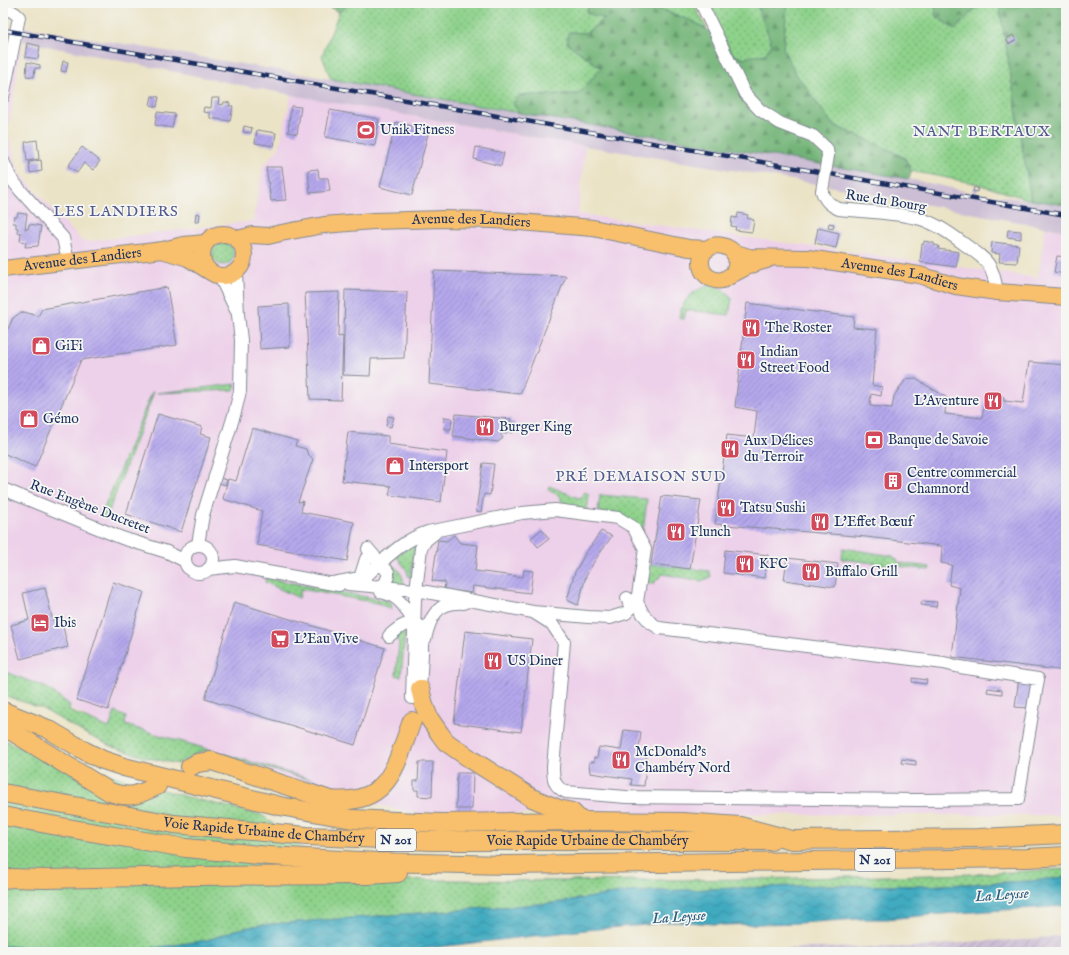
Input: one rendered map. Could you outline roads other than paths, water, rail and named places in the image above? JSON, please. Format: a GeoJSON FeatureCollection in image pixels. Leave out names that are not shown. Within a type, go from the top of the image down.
{"type":"FeatureCollection","features":[{"type":"Feature","properties":{"kind":"highway"},"geometry":{"type":"LineString","coordinates":[[190,767],[197,763],[212,761],[319,796],[338,800],[359,799],[372,794],[384,785],[389,786],[393,791],[399,782],[409,760],[416,693]]}},
{"type":"Feature","properties":{"kind":"highway"},"geometry":{"type":"LineString","coordinates":[[416,693],[424,705],[429,718],[446,742],[532,798],[559,809],[572,812],[582,821]]}},
{"type":"Feature","properties":{"kind":"highway"},"geometry":{"type":"LineString","coordinates":[[3,701],[22,707],[73,735],[85,751]]}},
{"type":"Feature","properties":{"kind":"highway"},"geometry":{"type":"LineString","coordinates":[[3,711],[48,729],[103,760],[124,767],[280,806],[352,819],[441,824],[582,821],[683,822],[740,826],[792,840]]}},
{"type":"Feature","properties":{"kind":"highway"},"geometry":{"type":"LineString","coordinates":[[3,719],[26,726],[70,747],[85,751]]}},
{"type":"Feature","properties":{"kind":"highway"},"geometry":{"type":"LineString","coordinates":[[3,729],[14,732],[110,792],[121,796],[131,796],[140,794],[157,786]]}},
{"type":"Feature","properties":{"kind":"highway"},"geometry":{"type":"LineString","coordinates":[[305,811],[354,810],[373,804],[389,786]]}},
{"type":"Feature","properties":{"kind":"highway","name":"Voie Rapide Urbaine de Chambéry"},"geometry":{"type":"LineString","coordinates":[[3,792],[174,824],[307,836],[432,841],[792,840]]}},
{"type":"Feature","properties":{"kind":"highway","name":"Voie Rapide Urbaine de Chambéry"},"geometry":{"type":"LineString","coordinates":[[3,816],[186,848],[270,856],[377,862],[506,865],[724,863],[1027,858],[1066,856]]}},
{"type":"Feature","properties":{"kind":"highway","name":"N 201"},"geometry":{"type":"LineString","coordinates":[[792,840],[978,838],[1066,834]]}},
{"type":"Feature","properties":{"kind":"highway"},"geometry":{"type":"LineString","coordinates":[[5,880],[196,876],[368,875],[506,865]]}},
{"type":"Feature","properties":{"kind":"main road","name":"Avenue des Landiers"},"geometry":{"type":"LineString","coordinates":[[238,239],[253,236],[268,236],[324,225],[373,221],[495,220],[593,228],[689,248],[708,249]]}},
{"type":"Feature","properties":{"kind":"main road"},"geometry":{"type":"LineString","coordinates":[[222,234],[233,236],[238,239],[244,249],[239,267],[230,274],[216,274],[204,264],[202,259],[205,243],[216,235],[222,234]]}},
{"type":"Feature","properties":{"kind":"main road","name":"Avenue des Landiers"},"geometry":{"type":"LineString","coordinates":[[239,267],[255,246],[268,236]]}},
{"type":"Feature","properties":{"kind":"main road","name":"Avenue des Landiers"},"geometry":{"type":"LineString","coordinates":[[3,269],[163,250],[183,245],[205,243]]}},
{"type":"Feature","properties":{"kind":"main road"},"geometry":{"type":"LineString","coordinates":[[675,244],[708,277],[718,281],[751,265],[778,258]]}},
{"type":"Feature","properties":{"kind":"main road"},"geometry":{"type":"LineString","coordinates":[[704,273],[701,267],[703,254],[713,246],[724,246],[733,252],[737,263],[733,274]]}},
{"type":"Feature","properties":{"kind":"main road","name":"Avenue des Landiers"},"geometry":{"type":"LineString","coordinates":[[163,250],[188,258],[216,274]]}},
{"type":"Feature","properties":{"kind":"main road","name":"Avenue des Landiers"},"geometry":{"type":"LineString","coordinates":[[733,252],[749,257],[808,258],[896,271],[919,275],[956,286],[996,292],[1066,297]]}},
{"type":"Feature","properties":{"kind":"street","name":"Rue du Bourg"},"geometry":{"type":"LineString","coordinates":[[701,3],[744,94],[760,110],[780,123],[813,136],[827,149],[828,156],[822,191],[826,201],[839,209],[910,217],[934,224],[980,255],[992,269],[996,292]]}},
{"type":"Feature","properties":{"kind":"street"},"geometry":{"type":"LineString","coordinates":[[3,97],[19,17],[9,8]]}},
{"type":"Feature","properties":{"kind":"street"},"geometry":{"type":"LineString","coordinates":[[3,161],[10,177],[20,190],[63,238],[68,261]]}},
{"type":"Feature","properties":{"kind":"street"},"geometry":{"type":"LineString","coordinates":[[193,547],[235,412],[240,391],[241,340],[238,315],[239,267]]}},
{"type":"Feature","properties":{"kind":"street"},"geometry":{"type":"LineString","coordinates":[[216,274],[238,315]]}},
{"type":"Feature","properties":{"kind":"street","name":"Rue Eugène Ducretet"},"geometry":{"type":"LineString","coordinates":[[3,489],[122,538],[167,552],[185,561]]}},
{"type":"Feature","properties":{"kind":"street"},"geometry":{"type":"LineString","coordinates":[[333,583],[360,578],[367,575],[402,545],[414,537],[440,530],[522,513],[555,510],[618,518],[633,527],[645,549],[637,602],[643,614],[650,622],[659,628],[944,663],[960,667],[1038,679],[1018,799],[917,800],[626,797],[566,792],[555,784],[553,780],[564,642],[552,624],[533,612]]}},
{"type":"Feature","properties":{"kind":"street"},"geometry":{"type":"LineString","coordinates":[[416,693],[414,623],[421,548],[426,540],[440,530]]}},
{"type":"Feature","properties":{"kind":"street"},"geometry":{"type":"LineString","coordinates":[[212,553],[213,562],[204,572],[195,572],[188,568],[185,561],[186,552],[193,547],[207,547],[212,553],[235,566]]}},
{"type":"Feature","properties":{"kind":"street","name":"Rue Eugène Ducretet"},"geometry":{"type":"LineString","coordinates":[[167,552],[193,547]]}},
{"type":"Feature","properties":{"kind":"street"},"geometry":{"type":"LineString","coordinates":[[360,578],[367,554],[381,563],[388,572],[385,584],[377,587]]}},
{"type":"Feature","properties":{"kind":"street"},"geometry":{"type":"LineString","coordinates":[[208,569],[235,566],[392,595],[403,606],[414,623],[422,627],[422,654]]}},
{"type":"Feature","properties":{"kind":"street"},"geometry":{"type":"LineString","coordinates":[[333,583],[416,590],[444,594],[533,612],[588,617],[610,618],[626,613],[630,606],[627,598]]}},
{"type":"Feature","properties":{"kind":"street"},"geometry":{"type":"LineString","coordinates":[[416,693],[428,625],[434,614],[444,606],[455,602],[489,604]]}},
{"type":"Feature","properties":{"kind":"street"},"geometry":{"type":"LineString","coordinates":[[389,636],[402,626],[414,623]]}},
{"type":"Feature","properties":{"kind":"water","name":"La Leysse"},"geometry":{"type":"Polygon","coordinates":[[[1066,877],[1066,906],[887,919],[724,925],[676,921],[396,952],[3,952],[3,946],[140,950],[208,940],[236,930],[259,925],[553,903],[628,892],[823,885],[923,886],[1030,881],[1066,877]]]}},
{"type":"Feature","properties":{"kind":"railway"},"geometry":{"type":"LineString","coordinates":[[3,30],[1066,215]]}},
{"type":"Feature","properties":{"kind":"place","name":"Unik Fitness"},"geometry":{"type":"Point","coordinates":[366,130]}},
{"type":"Feature","properties":{"kind":"place","name":"The Roster"},"geometry":{"type":"Point","coordinates":[751,328]}},
{"type":"Feature","properties":{"kind":"place","name":"GiFi"},"geometry":{"type":"Point","coordinates":[41,346]}},
{"type":"Feature","properties":{"kind":"place","name":"Indian Street Food"},"geometry":{"type":"Point","coordinates":[746,360]}},
{"type":"Feature","properties":{"kind":"place","name":"L'Aventure"},"geometry":{"type":"Point","coordinates":[993,401]}},
{"type":"Feature","properties":{"kind":"place","name":"Gémo"},"geometry":{"type":"Point","coordinates":[29,419]}},
{"type":"Feature","properties":{"kind":"place","name":"Burger King"},"geometry":{"type":"Point","coordinates":[485,427]}},
{"type":"Feature","properties":{"kind":"place","name":"Banque de Savoie"},"geometry":{"type":"Point","coordinates":[874,440]}},
{"type":"Feature","properties":{"kind":"place","name":"Aux Délices du Terroir"},"geometry":{"type":"Point","coordinates":[730,449]}},
{"type":"Feature","properties":{"kind":"place","name":"Intersport"},"geometry":{"type":"Point","coordinates":[395,466]}},
{"type":"Feature","properties":{"kind":"place","name":"Centre commercial Chamnord"},"geometry":{"type":"Point","coordinates":[893,481]}},
{"type":"Feature","properties":{"kind":"place","name":"Tatsu Sushi"},"geometry":{"type":"Point","coordinates":[726,508]}},
{"type":"Feature","properties":{"kind":"place","name":"L'Effet Bœuf"},"geometry":{"type":"Point","coordinates":[820,522]}},
{"type":"Feature","properties":{"kind":"place","name":"Flunch"},"geometry":{"type":"Point","coordinates":[676,532]}},
{"type":"Feature","properties":{"kind":"place","name":"KFC"},"geometry":{"type":"Point","coordinates":[745,564]}},
{"type":"Feature","properties":{"kind":"place","name":"Buffalo Grill"},"geometry":{"type":"Point","coordinates":[811,572]}},
{"type":"Feature","properties":{"kind":"place","name":"Ibis"},"geometry":{"type":"Point","coordinates":[40,623]}},
{"type":"Feature","properties":{"kind":"place","name":"L'Eau Vive"},"geometry":{"type":"Point","coordinates":[280,639]}},
{"type":"Feature","properties":{"kind":"place","name":"US Diner"},"geometry":{"type":"Point","coordinates":[493,661]}},
{"type":"Feature","properties":{"kind":"place","name":"McDonald's Chambéry Nord"},"geometry":{"type":"Point","coordinates":[621,760]}},
{"type":"Feature","properties":{"kind":"district","name":"NANT BERTAUX"},"geometry":{"type":"Point","coordinates":[982,131]}},
{"type":"Feature","properties":{"kind":"district","name":"LES LANDIERS"},"geometry":{"type":"Point","coordinates":[116,211]}},
{"type":"Feature","properties":{"kind":"district","name":"PRÉ DEMAISON SUD"},"geometry":{"type":"Point","coordinates":[641,476]}}]}
